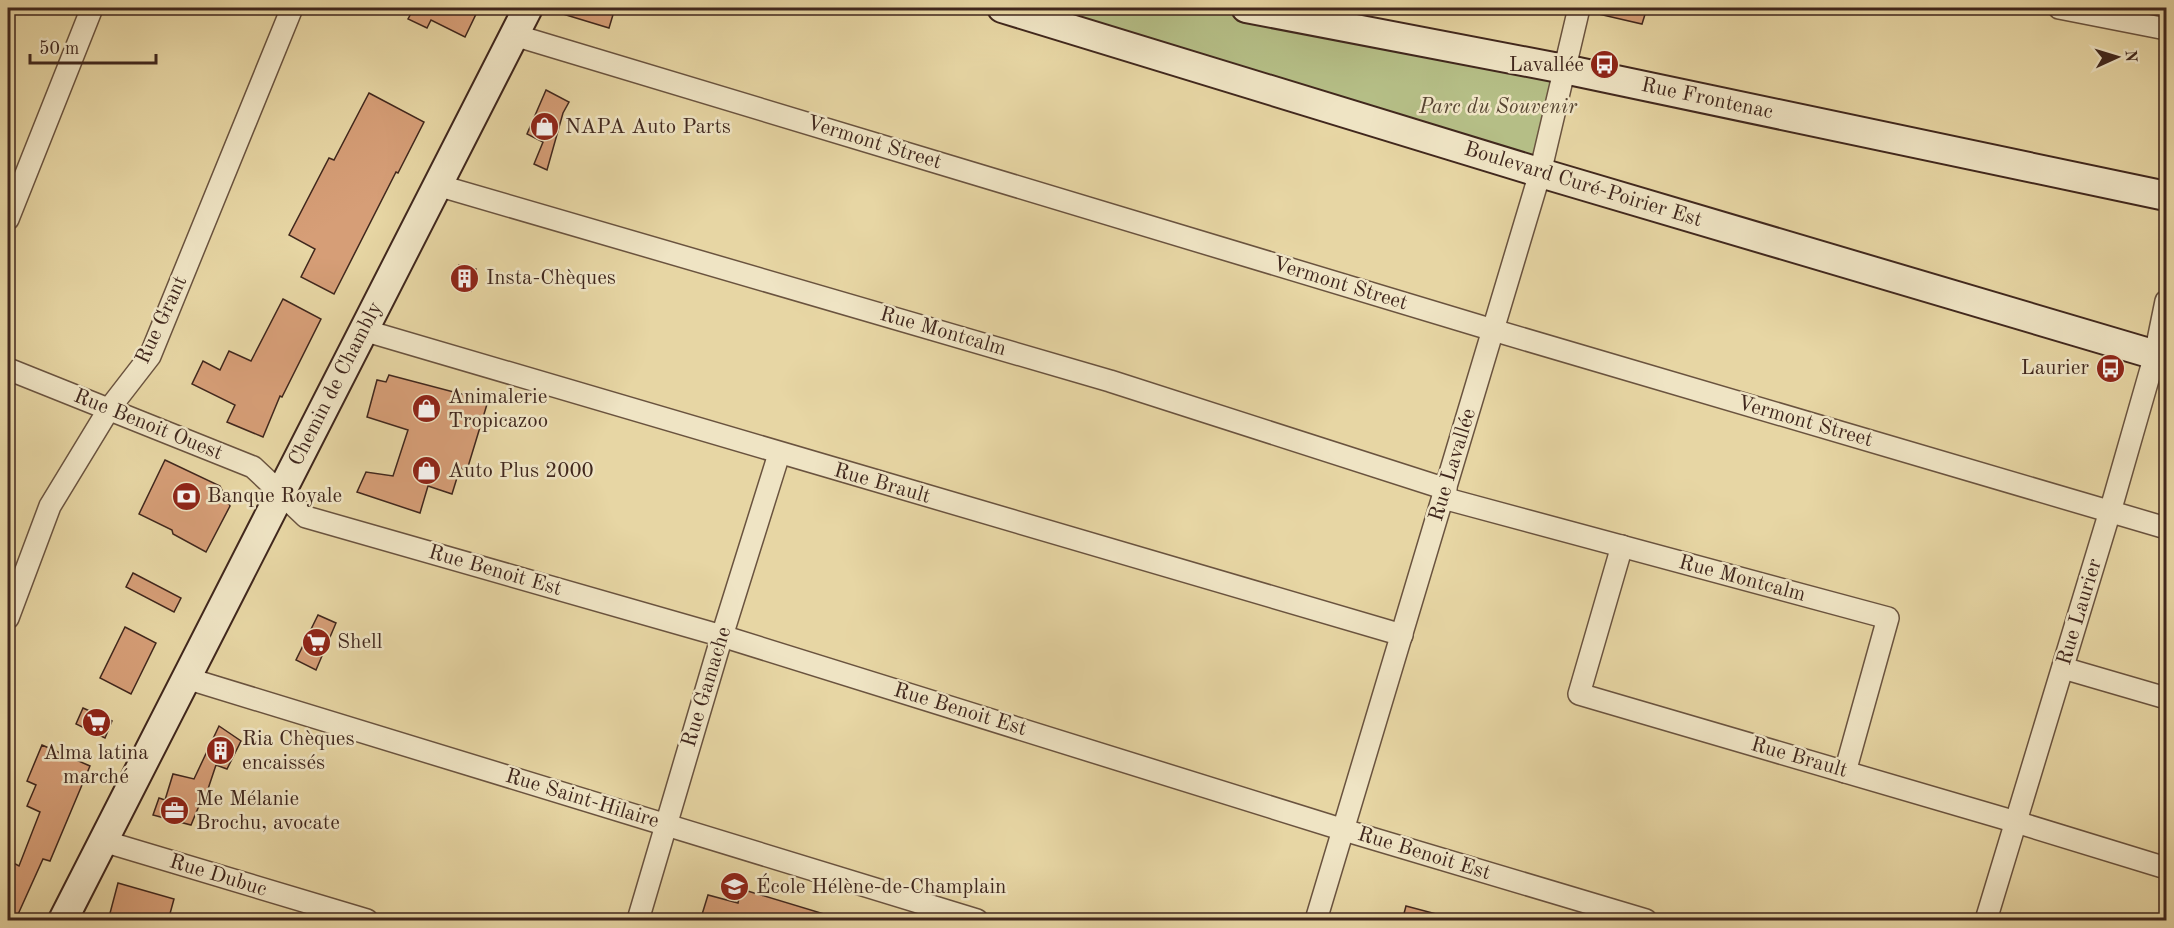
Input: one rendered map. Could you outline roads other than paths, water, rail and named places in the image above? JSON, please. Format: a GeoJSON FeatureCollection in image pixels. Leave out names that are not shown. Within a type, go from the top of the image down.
{"type":"FeatureCollection","features":[{"type":"Feature","properties":{"kind":"main road","name":"Chemin de Chambly"},"geometry":{"type":"LineString","coordinates":[[63,921],[528,8]]}},
{"type":"Feature","properties":{"kind":"main road","name":"Boulevard Curé-Poirier Est"},"geometry":{"type":"LineString","coordinates":[[1002,8],[1540,173],[2161,356]]}},
{"type":"Feature","properties":{"kind":"main road","name":"Rue Frontenac"},"geometry":{"type":"LineString","coordinates":[[1246,8],[1564,69],[2166,196]]}},
{"type":"Feature","properties":{"kind":"street"},"geometry":{"type":"LineString","coordinates":[[8,219],[92,8]]}},
{"type":"Feature","properties":{"kind":"street","name":"Rue Grant"},"geometry":{"type":"LineString","coordinates":[[8,618],[50,506],[109,409],[150,356],[292,8]]}},
{"type":"Feature","properties":{"kind":"street","name":"Rue Lavallée"},"geometry":{"type":"LineString","coordinates":[[1316,921],[1540,173],[1579,8]]}},
{"type":"Feature","properties":{"kind":"street"},"geometry":{"type":"LineString","coordinates":[[2059,8],[2166,29]]}},
{"type":"Feature","properties":{"kind":"street","name":"Vermont Street"},"geometry":{"type":"LineString","coordinates":[[514,35],[1493,330],[2166,528]]}},
{"type":"Feature","properties":{"kind":"street","name":"Rue Montcalm"},"geometry":{"type":"LineString","coordinates":[[438,185],[1110,381],[1444,493],[1622,546],[1887,618],[1845,772]]}},
{"type":"Feature","properties":{"kind":"street","name":"Rue Laurier"},"geometry":{"type":"LineString","coordinates":[[1986,921],[2110,511],[2161,356],[2166,301]]}},
{"type":"Feature","properties":{"kind":"street","name":"Rue Brault"},"geometry":{"type":"LineString","coordinates":[[363,330],[779,454],[1402,635]]}},
{"type":"Feature","properties":{"kind":"street","name":"Rue Benoit Ouest"},"geometry":{"type":"LineString","coordinates":[[8,369],[253,467],[280,494]]}},
{"type":"Feature","properties":{"kind":"street","name":"Rue Gamache"},"geometry":{"type":"LineString","coordinates":[[638,921],[722,636],[779,454]]}},
{"type":"Feature","properties":{"kind":"street","name":"Rue Benoit Est"},"geometry":{"type":"LineString","coordinates":[[280,494],[306,517],[722,636],[1344,830],[1646,921]]}},
{"type":"Feature","properties":{"kind":"street","name":"Rue Brault"},"geometry":{"type":"LineString","coordinates":[[1622,546],[1579,694],[2166,868]]}},
{"type":"Feature","properties":{"kind":"street"},"geometry":{"type":"LineString","coordinates":[[2063,668],[2166,698]]}},
{"type":"Feature","properties":{"kind":"street","name":"Rue Saint-Hilaire"},"geometry":{"type":"LineString","coordinates":[[186,678],[977,921]]}},
{"type":"Feature","properties":{"kind":"street","name":"Rue Dubuc"},"geometry":{"type":"LineString","coordinates":[[103,842],[368,921]]}},
{"type":"Feature","properties":{"kind":"place","name":"Lavallée"},"geometry":{"type":"Point","coordinates":[1605,65]}},
{"type":"Feature","properties":{"kind":"place","name":"NAPA Auto Parts"},"geometry":{"type":"Point","coordinates":[544,127]}},
{"type":"Feature","properties":{"kind":"place","name":"Insta-Chèques"},"geometry":{"type":"Point","coordinates":[465,278]}},
{"type":"Feature","properties":{"kind":"place","name":"Laurier"},"geometry":{"type":"Point","coordinates":[2110,368]}},
{"type":"Feature","properties":{"kind":"place","name":"Animalerie Tropicazoo"},"geometry":{"type":"Point","coordinates":[427,409]}},
{"type":"Feature","properties":{"kind":"place","name":"Auto Plus 2000"},"geometry":{"type":"Point","coordinates":[427,471]}},
{"type":"Feature","properties":{"kind":"place","name":"Banque Royale"},"geometry":{"type":"Point","coordinates":[186,496]}},
{"type":"Feature","properties":{"kind":"place","name":"Shell"},"geometry":{"type":"Point","coordinates":[316,642]}},
{"type":"Feature","properties":{"kind":"place","name":"Alma latina marché"},"geometry":{"type":"Point","coordinates":[96,722]}},
{"type":"Feature","properties":{"kind":"place","name":"Ria Chèques encaissés"},"geometry":{"type":"Point","coordinates":[221,751]}},
{"type":"Feature","properties":{"kind":"place","name":"Me Mélanie Brochu, avocate"},"geometry":{"type":"Point","coordinates":[175,811]}},
{"type":"Feature","properties":{"kind":"place","name":"École Hélène-de-Champlain"},"geometry":{"type":"Point","coordinates":[735,887]}},
{"type":"Feature","properties":{"kind":"park label","name":"Parc du Souvenir"},"geometry":{"type":"Point","coordinates":[1498,107]}}]}
